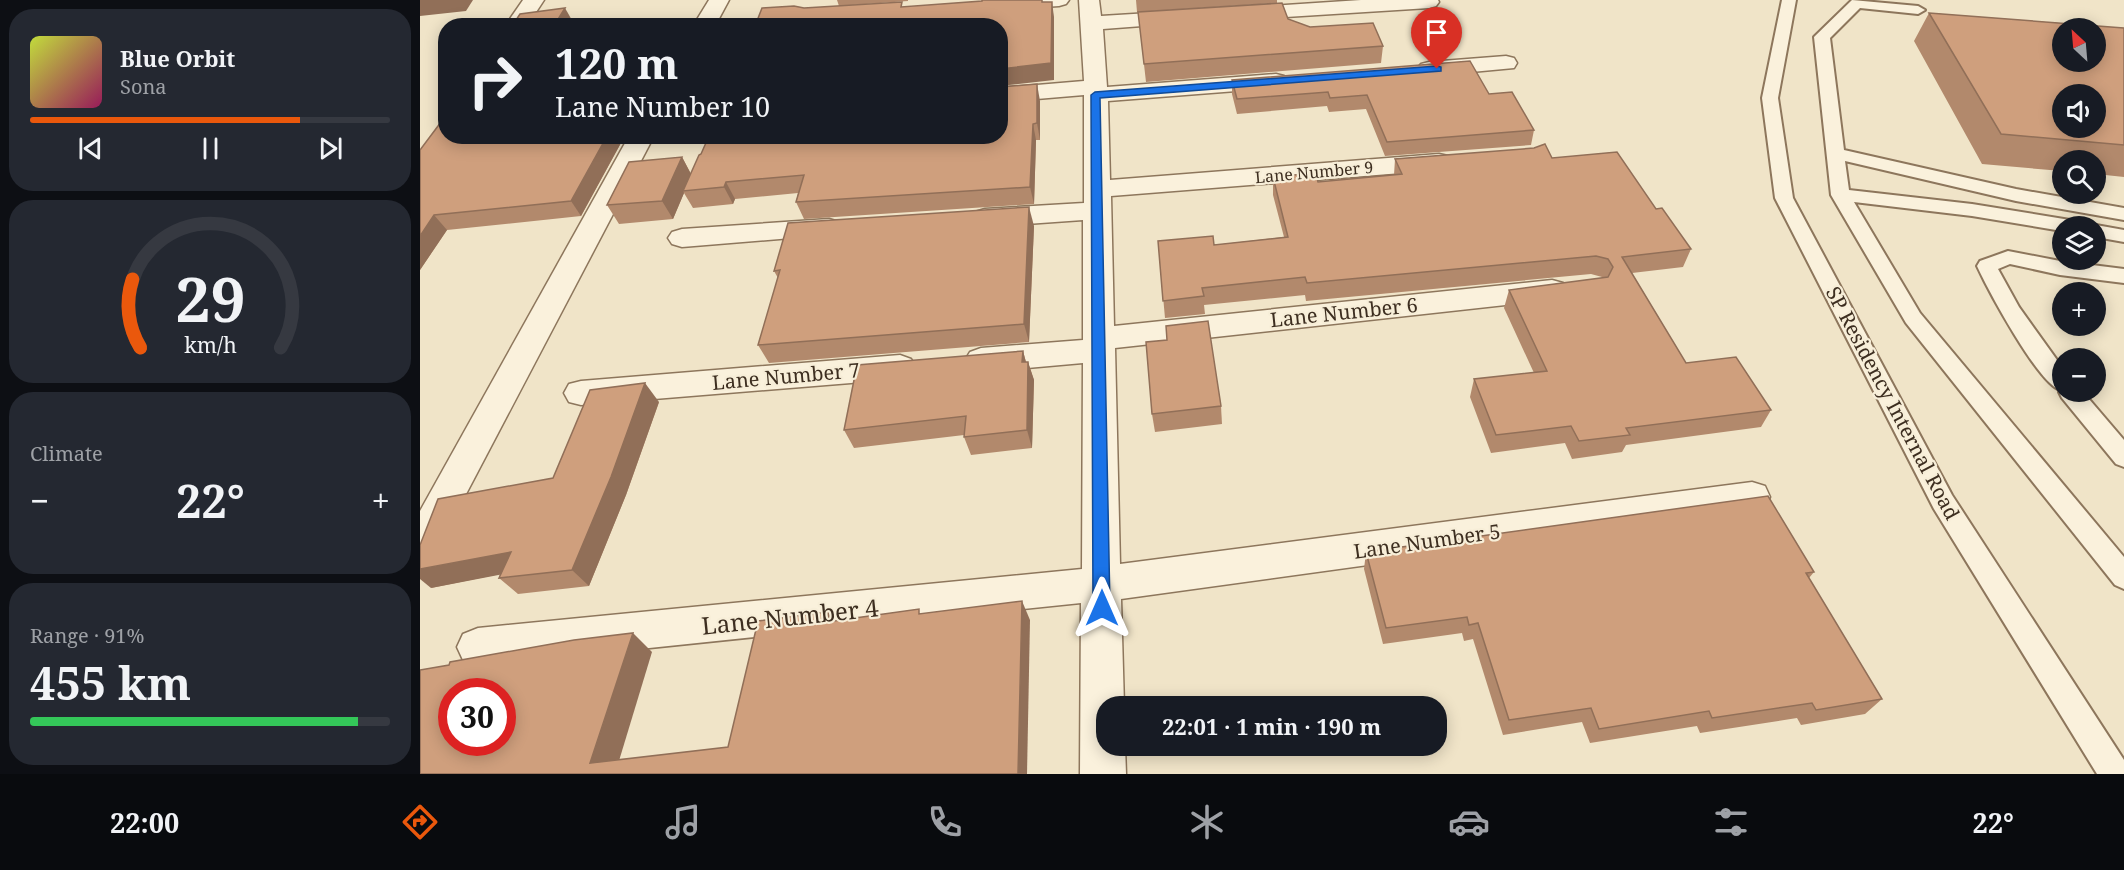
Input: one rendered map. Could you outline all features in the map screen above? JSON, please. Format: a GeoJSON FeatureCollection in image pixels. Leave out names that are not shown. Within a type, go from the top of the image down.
{"type":"FeatureCollection","features":[{"type":"Feature","properties":{"kind":"street"},"geometry":{"type":"LineString","coordinates":[[522,18],[534,0]]}},
{"type":"Feature","properties":{"kind":"street"},"geometry":{"type":"LineString","coordinates":[[709,18],[719,0]]}},
{"type":"Feature","properties":{"kind":"street"},"geometry":{"type":"LineString","coordinates":[[976,5],[1059,0]]}},
{"type":"Feature","properties":{"kind":"street"},"geometry":{"type":"LineString","coordinates":[[1103,774],[1097,200],[1095,91],[1090,12],[1213,16],[1429,2]]}},
{"type":"Feature","properties":{"kind":"street"},"geometry":{"type":"LineString","coordinates":[[1412,70],[1506,63]]}},
{"type":"Feature","properties":{"kind":"street"},"geometry":{"type":"LineString","coordinates":[[1008,95],[1295,80]]}},
{"type":"Feature","properties":{"kind":"street"},"geometry":{"type":"LineString","coordinates":[[420,546],[638,144]]}},
{"type":"Feature","properties":{"kind":"street","name":"Lane Number 9"},"geometry":{"type":"LineString","coordinates":[[955,220],[1097,200],[1460,160]]}},
{"type":"Feature","properties":{"kind":"street"},"geometry":{"type":"LineString","coordinates":[[682,238],[860,226]]}},
{"type":"Feature","properties":{"kind":"street","name":"Lane Number 6"},"geometry":{"type":"LineString","coordinates":[[1099,344],[1578,287]]}},
{"type":"Feature","properties":{"kind":"street","name":"Lane Number 7"},"geometry":{"type":"LineString","coordinates":[[581,393],[940,363],[1099,344]]}},
{"type":"Feature","properties":{"kind":"street","name":"Lane Number 5"},"geometry":{"type":"LineString","coordinates":[[1102,584],[1752,497]]}},
{"type":"Feature","properties":{"kind":"street","name":"Lane Number 4"},"geometry":{"type":"LineString","coordinates":[[478,647],[1102,584]]}},
{"type":"Feature","properties":{"kind":"lane","name":"SP Residency Internal Road"},"geometry":{"type":"LineString","coordinates":[[1789,0],[1770,98],[1784,198],[1943,502],[2115,774]]}},
{"type":"Feature","properties":{"kind":"lane"},"geometry":{"type":"LineString","coordinates":[[1918,10],[1859,1],[1822,38],[1840,195],[1913,318],[2124,577]]}},
{"type":"Feature","properties":{"kind":"lane"},"geometry":{"type":"LineString","coordinates":[[1835,153],[2016,195],[2124,214]]}},
{"type":"Feature","properties":{"kind":"lane"},"geometry":{"type":"LineString","coordinates":[[1840,195],[1972,210],[2052,223]]}},
{"type":"Feature","properties":{"kind":"lane"},"geometry":{"type":"LineString","coordinates":[[2106,233],[2124,236]]}},
{"type":"Feature","properties":{"kind":"lane"},"geometry":{"type":"LineString","coordinates":[[2052,370],[2000,296],[1987,266],[2008,257],[2060,268],[2124,276]]}},
{"type":"Feature","properties":{"kind":"lane"},"geometry":{"type":"LineString","coordinates":[[2078,402],[2124,457]]}},
{"type":"Feature","properties":{"kind":"building"},"geometry":{"type":"Polygon","coordinates":[[[1042,0],[1042,2],[1052,2],[1051,63],[1008,68],[1008,18],[758,18],[762,8],[902,2],[901,7],[982,1],[1042,0]]]}},
{"type":"Feature","properties":{"kind":"building"},"geometry":{"type":"Polygon","coordinates":[[[1282,3],[1288,19],[1310,27],[1373,23],[1383,46],[1144,64],[1138,12],[1282,3]]]}},
{"type":"Feature","properties":{"kind":"building"},"geometry":{"type":"Polygon","coordinates":[[[565,8],[559,18],[517,18],[520,14],[565,8]]]}},
{"type":"Feature","properties":{"kind":"building"},"geometry":{"type":"Polygon","coordinates":[[[1929,13],[2052,22],[2052,72],[2106,72],[2106,27],[2124,28],[2124,145],[2001,134],[1929,13]]]}},
{"type":"Feature","properties":{"kind":"building"},"geometry":{"type":"Polygon","coordinates":[[[1470,61],[1489,94],[1512,92],[1534,130],[1387,142],[1367,95],[1330,98],[1328,92],[1237,99],[1232,80],[1470,61]]]}},
{"type":"Feature","properties":{"kind":"building"},"geometry":{"type":"Polygon","coordinates":[[[1037,84],[1037,123],[1033,124],[1030,187],[796,202],[804,175],[726,182],[724,187],[683,191],[705,144],[1008,144],[1008,86],[1037,84]]]}},
{"type":"Feature","properties":{"kind":"building"},"geometry":{"type":"Polygon","coordinates":[[[438,126],[438,144],[603,144],[571,201],[434,215],[420,236],[420,150],[438,126]]]}},
{"type":"Feature","properties":{"kind":"building"},"geometry":{"type":"Polygon","coordinates":[[[1545,144],[1552,158],[1617,152],[1656,209],[1662,208],[1691,249],[1622,257],[1686,363],[1736,357],[1771,410],[1626,428],[1630,435],[1579,441],[1571,426],[1496,435],[1474,379],[1547,371],[1509,290],[1608,277],[1613,267],[1608,259],[1596,256],[1307,283],[1305,277],[1202,288],[1204,296],[1163,301],[1158,241],[1213,236],[1214,245],[1288,237],[1273,177],[1315,173],[1318,182],[1402,174],[1395,159],[1534,148],[1545,144]]]}},
{"type":"Feature","properties":{"kind":"building"},"geometry":{"type":"Polygon","coordinates":[[[682,157],[662,201],[607,205],[629,162],[682,157]]]}},
{"type":"Feature","properties":{"kind":"building"},"geometry":{"type":"Polygon","coordinates":[[[1029,207],[1024,324],[758,345],[780,270],[774,271],[788,223],[1029,207]]]}},
{"type":"Feature","properties":{"kind":"building"},"geometry":{"type":"Polygon","coordinates":[[[1208,321],[1221,406],[1152,414],[1146,342],[1167,340],[1166,326],[1208,321]]]}},
{"type":"Feature","properties":{"kind":"building"},"geometry":{"type":"Polygon","coordinates":[[[1023,351],[1022,362],[1028,362],[1027,430],[964,437],[966,416],[844,430],[857,365],[1023,351]]]}},
{"type":"Feature","properties":{"kind":"building"},"geometry":{"type":"Polygon","coordinates":[[[645,383],[611,477],[572,570],[499,578],[511,552],[420,569],[420,545],[438,499],[553,478],[590,390],[645,383]]]}},
{"type":"Feature","properties":{"kind":"building"},"geometry":{"type":"Polygon","coordinates":[[[1768,496],[1814,572],[1806,573],[1882,699],[1816,710],[1812,703],[1712,718],[1709,711],[1599,729],[1591,708],[1509,720],[1478,623],[1469,625],[1467,617],[1386,628],[1366,552],[1768,496]]]}},
{"type":"Feature","properties":{"kind":"building"},"geometry":{"type":"Polygon","coordinates":[[[1022,601],[1018,774],[420,774],[420,670],[449,665],[450,662],[574,640],[633,633],[590,763],[728,747],[758,621],[828,612],[826,622],[919,609],[919,614],[1022,601]]]}},
{"type":"Feature","properties":{"kind":"route"},"geometry":{"type":"LineString","coordinates":[[1102,608],[1095,95],[1437,69]]}}]}
